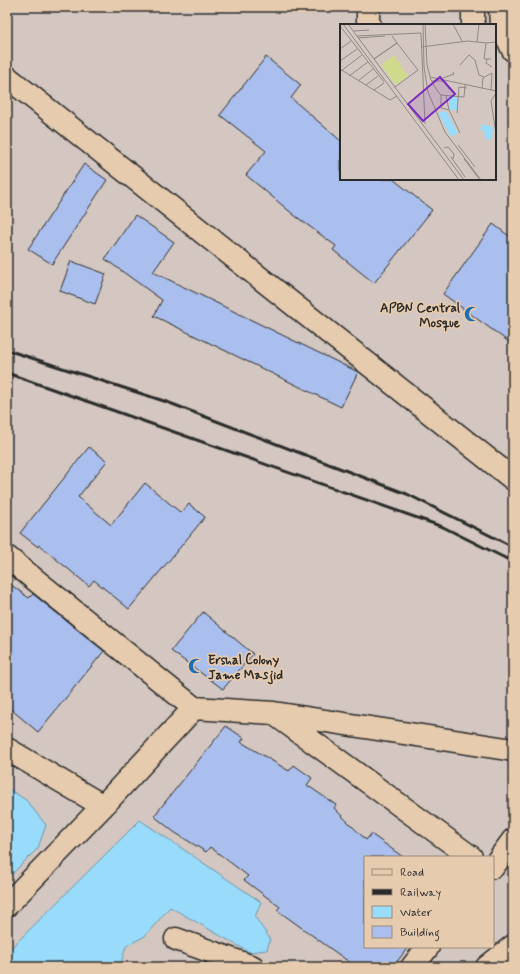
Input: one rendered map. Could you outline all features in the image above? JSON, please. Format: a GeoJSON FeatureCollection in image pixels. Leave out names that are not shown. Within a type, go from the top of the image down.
{"type":"FeatureCollection","features":[{"type":"Feature","properties":{"kind":"street"},"geometry":{"type":"LineString","coordinates":[[368,7],[369,24]]}},
{"type":"Feature","properties":{"kind":"street"},"geometry":{"type":"LineString","coordinates":[[473,24],[474,7]]}},
{"type":"Feature","properties":{"kind":"street"},"geometry":{"type":"LineString","coordinates":[[500,7],[501,25],[513,50]]}},
{"type":"Feature","properties":{"kind":"street"},"geometry":{"type":"LineString","coordinates":[[7,77],[513,479]]}},
{"type":"Feature","properties":{"kind":"street"},"geometry":{"type":"LineString","coordinates":[[7,557],[194,708],[274,713],[513,750]]}},
{"type":"Feature","properties":{"kind":"street"},"geometry":{"type":"LineString","coordinates":[[7,905],[103,806],[194,708]]}},
{"type":"Feature","properties":{"kind":"street"},"geometry":{"type":"LineString","coordinates":[[274,713],[470,856]]}},
{"type":"Feature","properties":{"kind":"street"},"geometry":{"type":"LineString","coordinates":[[7,749],[103,806]]}},
{"type":"Feature","properties":{"kind":"street"},"geometry":{"type":"LineString","coordinates":[[494,866],[513,840]]}},
{"type":"Feature","properties":{"kind":"street"},"geometry":{"type":"LineString","coordinates":[[176,939],[253,967]]}},
{"type":"Feature","properties":{"kind":"street"},"geometry":{"type":"LineString","coordinates":[[412,967],[427,948]]}},
{"type":"Feature","properties":{"kind":"water"},"geometry":{"type":"Polygon","coordinates":[[[7,788],[26,800],[46,825],[38,848],[7,879],[7,788]]]}},
{"type":"Feature","properties":{"kind":"water"},"geometry":{"type":"Polygon","coordinates":[[[140,820],[261,902],[255,917],[270,939],[267,950],[249,952],[170,907],[145,936],[126,946],[120,967],[7,967],[7,952],[140,820]]]}},
{"type":"Feature","properties":{"kind":"building"},"geometry":{"type":"Polygon","coordinates":[[[266,57],[301,85],[291,98],[340,140],[340,180],[394,180],[432,210],[374,283],[333,250],[336,246],[294,215],[246,175],[266,151],[220,115],[266,57]]]}},
{"type":"Feature","properties":{"kind":"building"},"geometry":{"type":"Polygon","coordinates":[[[84,164],[107,180],[52,264],[28,249],[84,164]]]}},
{"type":"Feature","properties":{"kind":"building"},"geometry":{"type":"Polygon","coordinates":[[[135,215],[174,242],[153,272],[358,372],[341,407],[154,316],[162,300],[105,259],[135,215]]]}},
{"type":"Feature","properties":{"kind":"building"},"geometry":{"type":"Polygon","coordinates":[[[493,224],[513,239],[513,345],[443,294],[493,224]]]}},
{"type":"Feature","properties":{"kind":"building"},"geometry":{"type":"Polygon","coordinates":[[[71,261],[106,274],[95,304],[60,291],[71,261]]]}},
{"type":"Feature","properties":{"kind":"building"},"geometry":{"type":"Polygon","coordinates":[[[89,447],[107,461],[78,497],[111,525],[145,483],[181,513],[189,504],[205,517],[129,609],[94,580],[89,586],[39,545],[38,547],[20,533],[89,447]]]}},
{"type":"Feature","properties":{"kind":"building"},"geometry":{"type":"Polygon","coordinates":[[[7,582],[29,598],[33,594],[104,651],[38,732],[7,706],[7,582]]]}},
{"type":"Feature","properties":{"kind":"building"},"geometry":{"type":"Polygon","coordinates":[[[203,612],[253,654],[223,689],[171,651],[203,612]]]}},
{"type":"Feature","properties":{"kind":"building"},"geometry":{"type":"Polygon","coordinates":[[[226,726],[244,738],[241,742],[289,771],[294,765],[312,778],[307,785],[336,805],[334,808],[366,840],[371,834],[402,856],[364,856],[364,948],[407,948],[393,967],[356,967],[277,910],[280,907],[244,880],[248,876],[210,847],[206,852],[174,832],[154,816],[226,726]]]}},
{"type":"Feature","properties":{"kind":"railway"},"geometry":{"type":"LineString","coordinates":[[7,350],[167,402],[407,494],[513,547]]}},
{"type":"Feature","properties":{"kind":"railway"},"geometry":{"type":"LineString","coordinates":[[7,373],[443,527],[513,562]]}},
{"type":"Feature","properties":{"kind":"place","name":"APBN Central Mosque"},"geometry":{"type":"Point","coordinates":[472,314]}},
{"type":"Feature","properties":{"kind":"place","name":"Ershal Colony Jame Masjid"},"geometry":{"type":"Point","coordinates":[196,666]}}]}
